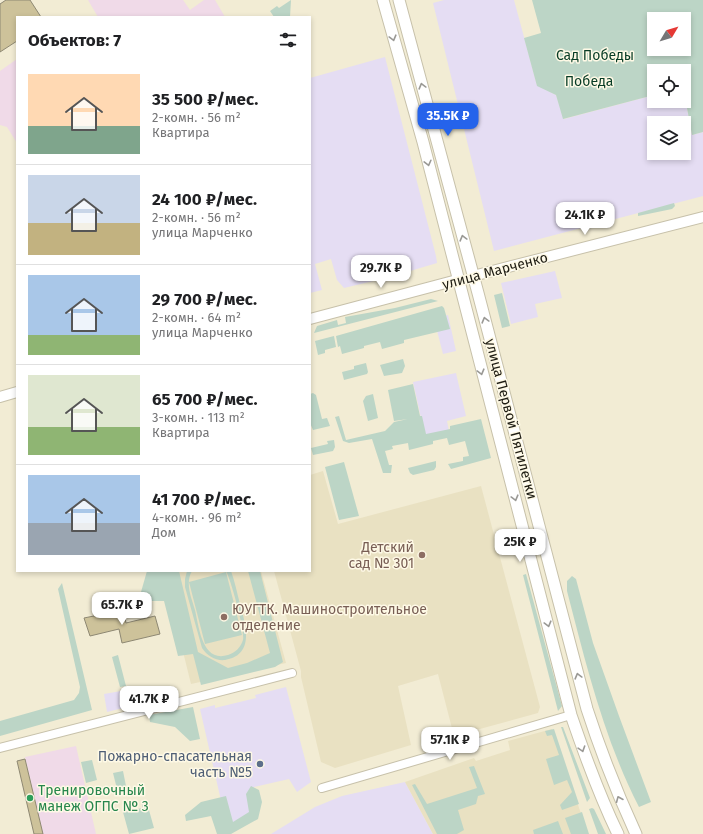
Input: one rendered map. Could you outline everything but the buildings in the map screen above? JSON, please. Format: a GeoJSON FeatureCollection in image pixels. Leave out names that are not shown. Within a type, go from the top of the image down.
{"type":"FeatureCollection","features":[{"type":"Feature","properties":{"kind":"main road","name":"улица Первой Пятилетки"},"geometry":{"type":"LineString","coordinates":[[383,0],[422,142],[571,715],[596,786],[618,834]]}},
{"type":"Feature","properties":{"kind":"main road","name":"улица Первой Пятилетки"},"geometry":{"type":"LineString","coordinates":[[399,0],[587,709],[620,802],[636,834]]}},
{"type":"Feature","properties":{"kind":"main road","name":"улица Марченко"},"geometry":{"type":"LineString","coordinates":[[457,280],[473,276]]}},
{"type":"Feature","properties":{"kind":"street","name":"улица Марченко"},"geometry":{"type":"LineString","coordinates":[[473,276],[703,217]]}},
{"type":"Feature","properties":{"kind":"street","name":"улица Марченко"},"geometry":{"type":"LineString","coordinates":[[311,319],[457,280]]}},
{"type":"Feature","properties":{"kind":"street"},"geometry":{"type":"LineString","coordinates":[[0,397],[16,392]]}},
{"type":"Feature","properties":{"kind":"street"},"geometry":{"type":"LineString","coordinates":[[0,748],[292,673]]}},
{"type":"Feature","properties":{"kind":"street"},"geometry":{"type":"LineString","coordinates":[[322,788],[571,715]]}},
{"type":"Feature","properties":{"kind":"shaded area"},"geometry":{"type":"Polygon","coordinates":[[[88,0],[183,0],[190,10],[204,0],[215,0],[224,16],[97,16],[88,0]]]}},
{"type":"Feature","properties":{"kind":"shaded area"},"geometry":{"type":"Polygon","coordinates":[[[444,0],[514,0],[537,85],[556,95],[564,119],[647,97],[647,108],[687,108],[688,116],[647,116],[647,160],[691,160],[691,130],[692,135],[703,132],[703,196],[494,251],[433,3],[444,0]]]}},
{"type":"Feature","properties":{"kind":"shaded area"},"geometry":{"type":"Polygon","coordinates":[[[385,57],[437,263],[390,277],[344,288],[337,280],[331,259],[315,264],[322,290],[311,293],[311,78],[385,57]]]}},
{"type":"Feature","properties":{"kind":"shaded area"},"geometry":{"type":"Polygon","coordinates":[[[16,60],[16,141],[7,127],[0,125],[0,71],[16,60]]]}},
{"type":"Feature","properties":{"kind":"shaded area"},"geometry":{"type":"Polygon","coordinates":[[[555,271],[562,298],[535,304],[538,317],[511,324],[501,283],[555,271]]]}},
{"type":"Feature","properties":{"kind":"shaded area"},"geometry":{"type":"Polygon","coordinates":[[[448,315],[456,351],[443,354],[434,319],[448,315]]]}},
{"type":"Feature","properties":{"kind":"shaded area"},"geometry":{"type":"Polygon","coordinates":[[[456,373],[466,416],[447,421],[449,431],[425,436],[413,382],[456,373]]]}},
{"type":"Feature","properties":{"kind":"shaded area"},"geometry":{"type":"Polygon","coordinates":[[[323,471],[338,524],[481,486],[540,707],[538,713],[454,736],[438,674],[398,686],[411,745],[335,768],[321,762],[301,677],[301,671],[274,572],[311,572],[311,475],[323,471]]]}},
{"type":"Feature","properties":{"kind":"shaded area","name":"ЮУГТК. Машиностроительное отделение"},"geometry":{"type":"Polygon","coordinates":[[[163,572],[261,572],[286,663],[191,684],[163,572]]]}},
{"type":"Feature","properties":{"kind":"shaded area","name":"Пожарно-спасательная часть №5"},"geometry":{"type":"Polygon","coordinates":[[[286,687],[311,782],[297,792],[289,779],[254,787],[256,814],[228,831],[200,709],[215,705],[215,708],[256,698],[255,695],[286,687]]]}},
{"type":"Feature","properties":{"kind":"shaded area"},"geometry":{"type":"Polygon","coordinates":[[[121,691],[123,701],[134,700],[135,705],[107,712],[104,694],[121,691]]]}},
{"type":"Feature","properties":{"kind":"shaded area"},"geometry":{"type":"Polygon","coordinates":[[[552,729],[588,834],[433,834],[405,782],[474,758],[476,761],[510,750],[508,741],[552,729]]]}},
{"type":"Feature","properties":{"kind":"shaded area"},"geometry":{"type":"Polygon","coordinates":[[[76,746],[96,834],[43,834],[25,757],[76,746]]]}},
{"type":"Feature","properties":{"kind":"shaded area"},"geometry":{"type":"Polygon","coordinates":[[[405,782],[433,834],[271,834],[315,807],[342,796],[405,782]]]}},
{"type":"Feature","properties":{"kind":"green space"},"geometry":{"type":"Polygon","coordinates":[[[291,0],[290,16],[273,16],[270,11],[277,6],[279,8],[291,0]]]}},
{"type":"Feature","properties":{"kind":"green space","name":"Сад Победы"},"geometry":{"type":"Polygon","coordinates":[[[532,0],[703,0],[703,132],[692,135],[691,116],[688,116],[687,108],[691,108],[691,64],[647,64],[647,97],[563,119],[556,95],[537,86],[524,38],[541,33],[532,0]]]}},
{"type":"Feature","properties":{"kind":"green space"},"geometry":{"type":"Polygon","coordinates":[[[674,203],[675,206],[672,209],[638,216],[638,213],[674,203]]]}},
{"type":"Feature","properties":{"kind":"green space"},"geometry":{"type":"Polygon","coordinates":[[[502,293],[510,326],[502,328],[494,295],[502,293]]]}},
{"type":"Feature","properties":{"kind":"green space"},"geometry":{"type":"Polygon","coordinates":[[[431,299],[438,301],[314,333],[317,326],[337,320],[338,325],[346,323],[345,317],[395,308],[431,299]]]}},
{"type":"Feature","properties":{"kind":"green space"},"geometry":{"type":"Polygon","coordinates":[[[442,306],[444,308],[450,329],[404,340],[404,343],[382,349],[380,342],[342,354],[340,346],[338,347],[336,336],[442,306]]]}},
{"type":"Feature","properties":{"kind":"green space"},"geometry":{"type":"Polygon","coordinates":[[[334,336],[336,347],[325,350],[325,353],[318,355],[315,341],[334,336]]]}},
{"type":"Feature","properties":{"kind":"green space"},"geometry":{"type":"Polygon","coordinates":[[[403,359],[405,366],[402,373],[384,376],[380,365],[403,359]]]}},
{"type":"Feature","properties":{"kind":"green space"},"geometry":{"type":"Polygon","coordinates":[[[366,363],[367,374],[344,380],[342,372],[354,369],[354,366],[366,363]]]}},
{"type":"Feature","properties":{"kind":"green space"},"geometry":{"type":"Polygon","coordinates":[[[413,384],[420,416],[422,416],[426,434],[450,429],[450,426],[481,419],[491,458],[451,469],[448,464],[463,461],[463,457],[469,456],[465,441],[449,445],[447,438],[433,441],[433,444],[409,450],[408,443],[392,446],[393,449],[385,451],[389,465],[392,465],[391,473],[383,473],[372,439],[349,443],[343,441],[335,417],[339,416],[346,440],[385,431],[394,422],[408,419],[394,421],[388,390],[413,384]]]}},
{"type":"Feature","properties":{"kind":"green space"},"geometry":{"type":"Polygon","coordinates":[[[311,394],[316,395],[322,419],[327,418],[330,426],[313,430],[311,425],[311,394]]]}},
{"type":"Feature","properties":{"kind":"green space"},"geometry":{"type":"Polygon","coordinates":[[[373,394],[378,418],[368,421],[363,401],[366,396],[373,394]]]}},
{"type":"Feature","properties":{"kind":"green space"},"geometry":{"type":"Polygon","coordinates":[[[334,440],[335,447],[333,451],[313,455],[311,448],[328,444],[327,441],[334,440]]]}},
{"type":"Feature","properties":{"kind":"green space"},"geometry":{"type":"Polygon","coordinates":[[[436,461],[436,467],[434,470],[413,475],[410,473],[408,468],[436,461]]]}},
{"type":"Feature","properties":{"kind":"green space"},"geometry":{"type":"Polygon","coordinates":[[[344,462],[359,516],[339,520],[325,467],[344,462]]]}},
{"type":"Feature","properties":{"kind":"green space"},"geometry":{"type":"Polygon","coordinates":[[[147,572],[179,572],[198,652],[228,668],[247,663],[270,653],[248,572],[260,572],[283,662],[275,667],[201,685],[193,654],[178,656],[164,601],[145,601],[141,592],[147,572]]]}},
{"type":"Feature","properties":{"kind":"green space"},"geometry":{"type":"Polygon","coordinates":[[[187,572],[192,572],[189,580],[189,590],[203,642],[212,654],[219,656],[228,655],[233,653],[239,647],[243,640],[242,627],[237,606],[226,572],[231,572],[246,629],[245,645],[241,652],[235,657],[225,660],[218,660],[209,656],[202,648],[185,587],[187,572]]]}},
{"type":"Feature","properties":{"kind":"green space"},"geometry":{"type":"Polygon","coordinates":[[[226,572],[242,635],[205,644],[189,582],[226,572]]]}},
{"type":"Feature","properties":{"kind":"green space"},"geometry":{"type":"Polygon","coordinates":[[[526,574],[562,706],[558,711],[523,575],[526,574]]]}},
{"type":"Feature","properties":{"kind":"green space"},"geometry":{"type":"Polygon","coordinates":[[[572,576],[576,579],[593,643],[651,802],[639,807],[616,755],[597,701],[567,591],[567,581],[572,576]]]}},
{"type":"Feature","properties":{"kind":"green space"},"geometry":{"type":"Polygon","coordinates":[[[62,583],[92,710],[0,736],[0,721],[74,700],[79,693],[80,687],[58,589],[62,583]]]}},
{"type":"Feature","properties":{"kind":"green space"},"geometry":{"type":"Polygon","coordinates":[[[118,655],[126,686],[120,687],[112,657],[118,655]]]}},
{"type":"Feature","properties":{"kind":"green space"},"geometry":{"type":"Polygon","coordinates":[[[193,707],[200,739],[190,741],[175,727],[150,722],[149,715],[193,707]]]}},
{"type":"Feature","properties":{"kind":"green space"},"geometry":{"type":"Polygon","coordinates":[[[561,727],[563,727],[590,798],[587,802],[561,727]]]}},
{"type":"Feature","properties":{"kind":"green space"},"geometry":{"type":"Polygon","coordinates":[[[554,729],[579,804],[562,810],[560,805],[572,792],[567,780],[554,785],[546,759],[559,755],[552,735],[547,736],[545,731],[554,729]]]}},
{"type":"Feature","properties":{"kind":"green space"},"geometry":{"type":"Polygon","coordinates":[[[92,760],[97,780],[86,783],[81,762],[92,760]]]}},
{"type":"Feature","properties":{"kind":"green space"},"geometry":{"type":"Polygon","coordinates":[[[474,766],[485,794],[478,796],[476,804],[458,810],[464,830],[457,834],[437,834],[412,785],[415,784],[427,804],[477,788],[469,767],[474,766]]]}},
{"type":"Feature","properties":{"kind":"green space"},"geometry":{"type":"Polygon","coordinates":[[[123,771],[126,786],[117,789],[113,773],[123,771]]]}},
{"type":"Feature","properties":{"kind":"green space"},"geometry":{"type":"Polygon","coordinates":[[[251,786],[259,790],[262,802],[258,819],[231,834],[217,834],[211,816],[186,821],[185,815],[201,802],[226,796],[233,822],[249,812],[246,794],[251,786]]]}},
{"type":"Feature","properties":{"kind":"green space"},"geometry":{"type":"Polygon","coordinates":[[[147,803],[154,828],[129,834],[123,812],[142,808],[142,804],[147,803]]]}},
{"type":"Feature","properties":{"kind":"green space"},"geometry":{"type":"Polygon","coordinates":[[[589,809],[594,809],[606,834],[598,834],[589,809]]]}},
{"type":"Feature","properties":{"kind":"green space"},"geometry":{"type":"Polygon","coordinates":[[[582,812],[589,834],[571,834],[565,818],[582,812]]]}},
{"type":"Feature","properties":{"kind":"green space"},"geometry":{"type":"Polygon","coordinates":[[[558,821],[563,834],[534,834],[533,830],[558,821]]]}},
{"type":"Feature","properties":{"kind":"place","name":"Детский сад № 301"},"geometry":{"type":"Point","coordinates":[422,555]}},
{"type":"Feature","properties":{"kind":"place","name":"ЮУГТК. Машиностроительное отделение"},"geometry":{"type":"Point","coordinates":[224,617]}},
{"type":"Feature","properties":{"kind":"place","name":"Пожарно-спасательная часть №5"},"geometry":{"type":"Point","coordinates":[260,764]}},
{"type":"Feature","properties":{"kind":"place","name":"Тренировочный манеж ОГПС № 3"},"geometry":{"type":"Point","coordinates":[30,798]}},
{"type":"Feature","properties":{"kind":"park label","name":"Победа"},"geometry":{"type":"Point","coordinates":[589,81]}}]}
